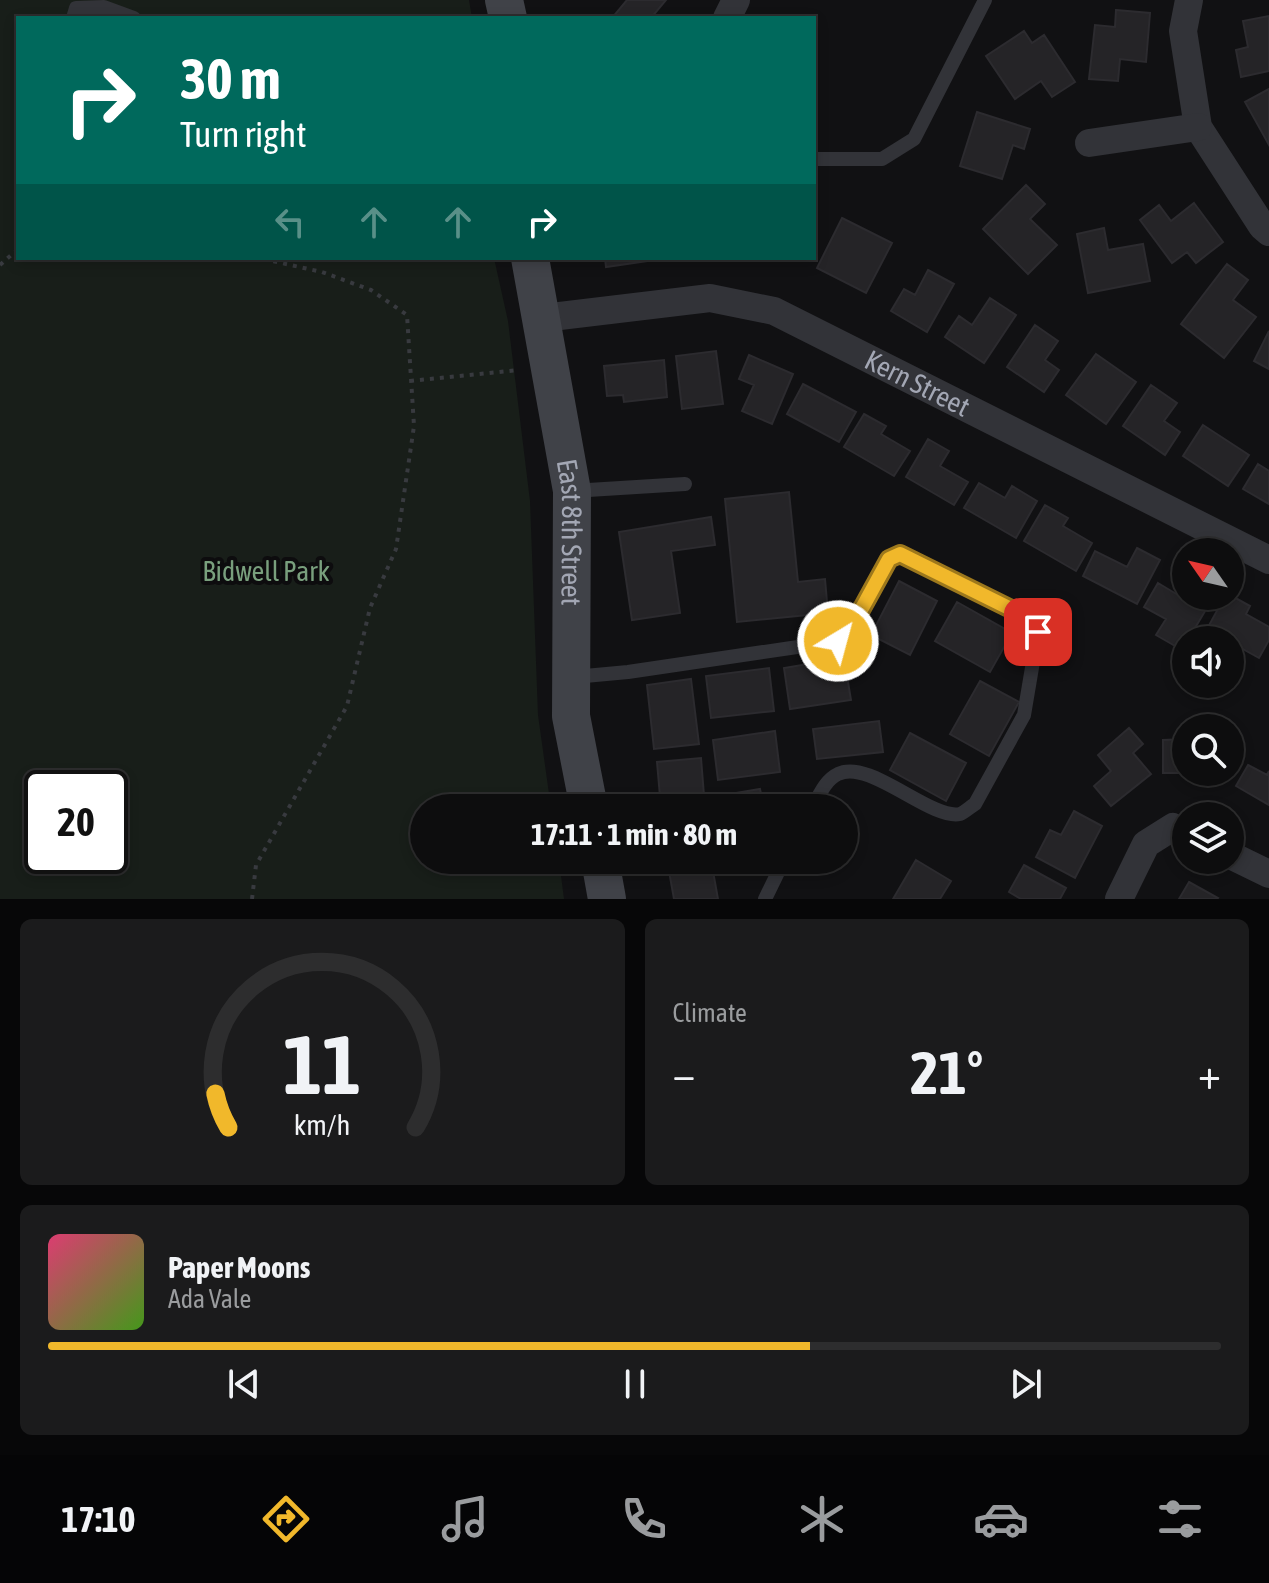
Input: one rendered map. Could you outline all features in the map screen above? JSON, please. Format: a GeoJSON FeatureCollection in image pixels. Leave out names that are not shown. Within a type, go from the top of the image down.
{"type":"FeatureCollection","features":[{"type":"Feature","properties":{"kind":"street"},"geometry":{"type":"LineString","coordinates":[[1189,0],[1183,31],[1198,127],[1262,226],[1269,232]]}},
{"type":"Feature","properties":{"kind":"street"},"geometry":{"type":"LineString","coordinates":[[1089,143],[1198,127]]}},
{"type":"Feature","properties":{"kind":"street","name":"East 8th Street"},"geometry":{"type":"LineString","coordinates":[[530,260],[572,491],[571,716],[586,794]]}},
{"type":"Feature","properties":{"kind":"street","name":"Kern Street"},"geometry":{"type":"LineString","coordinates":[[543,318],[710,298],[774,311],[1269,560]]}},
{"type":"Feature","properties":{"kind":"street"},"geometry":{"type":"LineString","coordinates":[[1119,899],[1146,844],[1172,828]]}},
{"type":"Feature","properties":{"kind":"street"},"geometry":{"type":"LineString","coordinates":[[1244,862],[1269,874]]}},
{"type":"Feature","properties":{"kind":"street"},"geometry":{"type":"LineString","coordinates":[[603,874],[607,899]]}},
{"type":"Feature","properties":{"kind":"lane"},"geometry":{"type":"LineString","coordinates":[[816,159],[882,159],[914,139],[985,0]]}},
{"type":"Feature","properties":{"kind":"lane"},"geometry":{"type":"LineString","coordinates":[[74,9],[104,7],[129,16]]}},
{"type":"Feature","properties":{"kind":"lane"},"geometry":{"type":"LineString","coordinates":[[572,491],[685,484]]}},
{"type":"Feature","properties":{"kind":"lane"},"geometry":{"type":"LineString","coordinates":[[572,677],[643,670],[838,641],[855,621],[889,559],[900,554],[1025,616],[1038,632],[1024,715],[975,804],[962,814],[949,814],[879,780],[852,771],[839,773],[825,784],[820,794]]}},
{"type":"Feature","properties":{"kind":"lane"},"geometry":{"type":"LineString","coordinates":[[765,899],[777,874]]}},
{"type":"Feature","properties":{"kind":"path"},"geometry":{"type":"LineString","coordinates":[[0,265],[16,251]]}},
{"type":"Feature","properties":{"kind":"path"},"geometry":{"type":"LineString","coordinates":[[252,899],[256,865],[347,706],[370,608],[396,549],[414,426],[407,315],[371,290],[322,272],[268,260]]}},
{"type":"Feature","properties":{"kind":"path"},"geometry":{"type":"LineString","coordinates":[[410,381],[526,369]]}},
{"type":"Feature","properties":{"kind":"green space","name":"Bidwell Park"},"geometry":{"type":"Polygon","coordinates":[[[0,0],[469,0],[472,16],[16,16],[16,260],[494,260],[508,321],[530,501],[538,715],[549,794],[410,794],[410,874],[561,874],[564,899],[0,899],[0,0]]]}},
{"type":"Feature","properties":{"kind":"building"},"geometry":{"type":"Polygon","coordinates":[[[627,0],[666,0],[653,16],[614,16],[627,0]]]}},
{"type":"Feature","properties":{"kind":"building"},"geometry":{"type":"Polygon","coordinates":[[[1116,10],[1150,13],[1146,62],[1120,59],[1118,81],[1089,79],[1095,25],[1115,27],[1116,10]]]}},
{"type":"Feature","properties":{"kind":"building"},"geometry":{"type":"Polygon","coordinates":[[[1269,16],[1269,71],[1241,77],[1236,50],[1248,47],[1243,21],[1269,16]]]}},
{"type":"Feature","properties":{"kind":"building"},"geometry":{"type":"Polygon","coordinates":[[[1024,31],[1032,43],[1044,35],[1075,82],[1052,97],[1041,81],[1015,99],[986,56],[1024,31]]]}},
{"type":"Feature","properties":{"kind":"building"},"geometry":{"type":"Polygon","coordinates":[[[1269,89],[1269,145],[1245,102],[1269,89]]]}},
{"type":"Feature","properties":{"kind":"building"},"geometry":{"type":"Polygon","coordinates":[[[977,112],[1030,129],[1024,149],[1013,145],[1002,179],[960,166],[977,112]]]}},
{"type":"Feature","properties":{"kind":"building"},"geometry":{"type":"Polygon","coordinates":[[[1026,185],[1045,204],[1030,219],[1057,245],[1028,274],[983,229],[1026,185]]]}},
{"type":"Feature","properties":{"kind":"building"},"geometry":{"type":"Polygon","coordinates":[[[1194,203],[1223,242],[1196,263],[1187,252],[1172,263],[1140,220],[1159,205],[1171,221],[1194,203]]]}},
{"type":"Feature","properties":{"kind":"building"},"geometry":{"type":"Polygon","coordinates":[[[842,218],[892,243],[866,293],[817,268],[842,218]]]}},
{"type":"Feature","properties":{"kind":"building"},"geometry":{"type":"Polygon","coordinates":[[[1104,228],[1108,250],[1143,244],[1150,281],[1088,293],[1077,234],[1104,228]]]}},
{"type":"Feature","properties":{"kind":"building"},"geometry":{"type":"Polygon","coordinates":[[[605,260],[654,260],[606,267],[605,260]]]}},
{"type":"Feature","properties":{"kind":"building"},"geometry":{"type":"Polygon","coordinates":[[[1227,264],[1248,280],[1233,300],[1256,317],[1224,358],[1181,324],[1227,264]]]}},
{"type":"Feature","properties":{"kind":"building"},"geometry":{"type":"Polygon","coordinates":[[[928,270],[954,284],[927,332],[891,311],[904,289],[915,295],[928,270]]]}},
{"type":"Feature","properties":{"kind":"building"},"geometry":{"type":"Polygon","coordinates":[[[990,298],[1016,315],[984,363],[945,337],[959,316],[972,325],[990,298]]]}},
{"type":"Feature","properties":{"kind":"building"},"geometry":{"type":"Polygon","coordinates":[[[1035,325],[1058,341],[1045,360],[1059,370],[1044,392],[1007,367],[1035,325]]]}},
{"type":"Feature","properties":{"kind":"building"},"geometry":{"type":"Polygon","coordinates":[[[1269,331],[1269,369],[1254,361],[1269,331]]]}},
{"type":"Feature","properties":{"kind":"building"},"geometry":{"type":"Polygon","coordinates":[[[716,351],[723,404],[682,409],[676,356],[716,351]]]}},
{"type":"Feature","properties":{"kind":"building"},"geometry":{"type":"Polygon","coordinates":[[[1096,354],[1136,382],[1106,424],[1066,395],[1096,354]]]}},
{"type":"Feature","properties":{"kind":"building"},"geometry":{"type":"Polygon","coordinates":[[[749,355],[793,374],[772,424],[742,411],[754,385],[739,379],[749,355]]]}},
{"type":"Feature","properties":{"kind":"building"},"geometry":{"type":"Polygon","coordinates":[[[664,360],[667,397],[624,402],[623,395],[607,396],[604,366],[664,360]]]}},
{"type":"Feature","properties":{"kind":"building"},"geometry":{"type":"Polygon","coordinates":[[[803,384],[856,412],[839,442],[787,414],[803,384]]]}},
{"type":"Feature","properties":{"kind":"building"},"geometry":{"type":"Polygon","coordinates":[[[1151,385],[1177,403],[1164,421],[1180,432],[1165,455],[1123,426],[1151,385]]]}},
{"type":"Feature","properties":{"kind":"building"},"geometry":{"type":"Polygon","coordinates":[[[864,414],[886,426],[881,434],[910,451],[894,476],[844,447],[864,414]]]}},
{"type":"Feature","properties":{"kind":"building"},"geometry":{"type":"Polygon","coordinates":[[[1203,425],[1249,455],[1228,486],[1183,456],[1203,425]]]}},
{"type":"Feature","properties":{"kind":"building"},"geometry":{"type":"Polygon","coordinates":[[[928,439],[949,451],[940,466],[968,482],[954,505],[906,477],[928,439]]]}},
{"type":"Feature","properties":{"kind":"building"},"geometry":{"type":"Polygon","coordinates":[[[1258,464],[1269,471],[1269,504],[1243,489],[1258,464]]]}},
{"type":"Feature","properties":{"kind":"building"},"geometry":{"type":"Polygon","coordinates":[[[979,483],[1005,498],[1012,486],[1037,501],[1016,538],[964,508],[979,483]]]}},
{"type":"Feature","properties":{"kind":"building"},"geometry":{"type":"Polygon","coordinates":[[[789,492],[798,582],[825,579],[828,613],[737,622],[725,499],[789,492]]]}},
{"type":"Feature","properties":{"kind":"building"},"geometry":{"type":"Polygon","coordinates":[[[1045,505],[1068,518],[1063,526],[1092,543],[1076,571],[1024,541],[1045,505]]]}},
{"type":"Feature","properties":{"kind":"building"},"geometry":{"type":"Polygon","coordinates":[[[711,517],[715,545],[671,551],[680,613],[632,620],[619,532],[711,517]]]}},
{"type":"Feature","properties":{"kind":"building"},"geometry":{"type":"Polygon","coordinates":[[[1137,548],[1160,560],[1137,604],[1083,576],[1095,551],[1127,567],[1137,548]]]}},
{"type":"Feature","properties":{"kind":"building"},"geometry":{"type":"Polygon","coordinates":[[[899,581],[937,601],[910,655],[871,635],[899,581]]]}},
{"type":"Feature","properties":{"kind":"building"},"geometry":{"type":"Polygon","coordinates":[[[1158,583],[1172,591],[1172,610],[1206,610],[1196,626],[1172,626],[1172,644],[1156,635],[1166,619],[1144,607],[1158,583]]]}},
{"type":"Feature","properties":{"kind":"building"},"geometry":{"type":"Polygon","coordinates":[[[957,602],[1012,633],[990,672],[935,641],[957,602]]]}},
{"type":"Feature","properties":{"kind":"building"},"geometry":{"type":"Polygon","coordinates":[[[1244,603],[1250,606],[1246,614],[1269,627],[1269,640],[1259,658],[1244,650],[1244,626],[1209,626],[1217,610],[1244,610],[1244,603]]]}},
{"type":"Feature","properties":{"kind":"building"},"geometry":{"type":"Polygon","coordinates":[[[844,658],[851,700],[790,709],[784,668],[844,658]]]}},
{"type":"Feature","properties":{"kind":"building"},"geometry":{"type":"Polygon","coordinates":[[[769,668],[774,711],[711,718],[706,676],[769,668]]]}},
{"type":"Feature","properties":{"kind":"building"},"geometry":{"type":"Polygon","coordinates":[[[691,679],[699,744],[654,749],[647,685],[691,679]]]}},
{"type":"Feature","properties":{"kind":"building"},"geometry":{"type":"Polygon","coordinates":[[[980,681],[1019,702],[989,756],[950,734],[980,681]]]}},
{"type":"Feature","properties":{"kind":"building"},"geometry":{"type":"Polygon","coordinates":[[[879,721],[883,752],[817,759],[813,729],[879,721]]]}},
{"type":"Feature","properties":{"kind":"building"},"geometry":{"type":"Polygon","coordinates":[[[1129,728],[1143,744],[1133,753],[1151,774],[1111,806],[1094,786],[1111,771],[1098,755],[1129,728]]]}},
{"type":"Feature","properties":{"kind":"building"},"geometry":{"type":"Polygon","coordinates":[[[775,731],[780,772],[718,780],[713,740],[775,731]]]}},
{"type":"Feature","properties":{"kind":"building"},"geometry":{"type":"Polygon","coordinates":[[[910,733],[966,763],[946,801],[890,770],[910,733]]]}},
{"type":"Feature","properties":{"kind":"building"},"geometry":{"type":"Polygon","coordinates":[[[1163,740],[1172,740],[1172,773],[1163,773],[1163,740]]]}},
{"type":"Feature","properties":{"kind":"building"},"geometry":{"type":"Polygon","coordinates":[[[701,758],[704,794],[660,794],[657,762],[701,758]]]}},
{"type":"Feature","properties":{"kind":"building"},"geometry":{"type":"Polygon","coordinates":[[[1248,765],[1267,775],[1269,771],[1269,805],[1236,786],[1244,786],[1244,772],[1248,765]]]}},
{"type":"Feature","properties":{"kind":"building"},"geometry":{"type":"Polygon","coordinates":[[[760,789],[761,794],[730,794],[760,789]]]}},
{"type":"Feature","properties":{"kind":"building"},"geometry":{"type":"Polygon","coordinates":[[[1074,811],[1102,826],[1075,878],[1036,857],[1050,830],[1061,835],[1074,811]]]}},
{"type":"Feature","properties":{"kind":"building"},"geometry":{"type":"Polygon","coordinates":[[[916,860],[951,881],[940,899],[893,899],[916,860]]]}},
{"type":"Feature","properties":{"kind":"building"},"geometry":{"type":"Polygon","coordinates":[[[1024,865],[1066,888],[1060,899],[1021,899],[1009,892],[1024,865]]]}},
{"type":"Feature","properties":{"kind":"building"},"geometry":{"type":"Polygon","coordinates":[[[670,874],[714,874],[718,899],[674,899],[670,874]]]}},
{"type":"Feature","properties":{"kind":"building"},"geometry":{"type":"Polygon","coordinates":[[[1189,882],[1218,898],[1179,899],[1189,882]]]}},
{"type":"Feature","properties":{"kind":"route"},"geometry":{"type":"LineString","coordinates":[[838,641],[855,621],[889,559],[900,554],[1025,616],[1038,632]]}}]}
